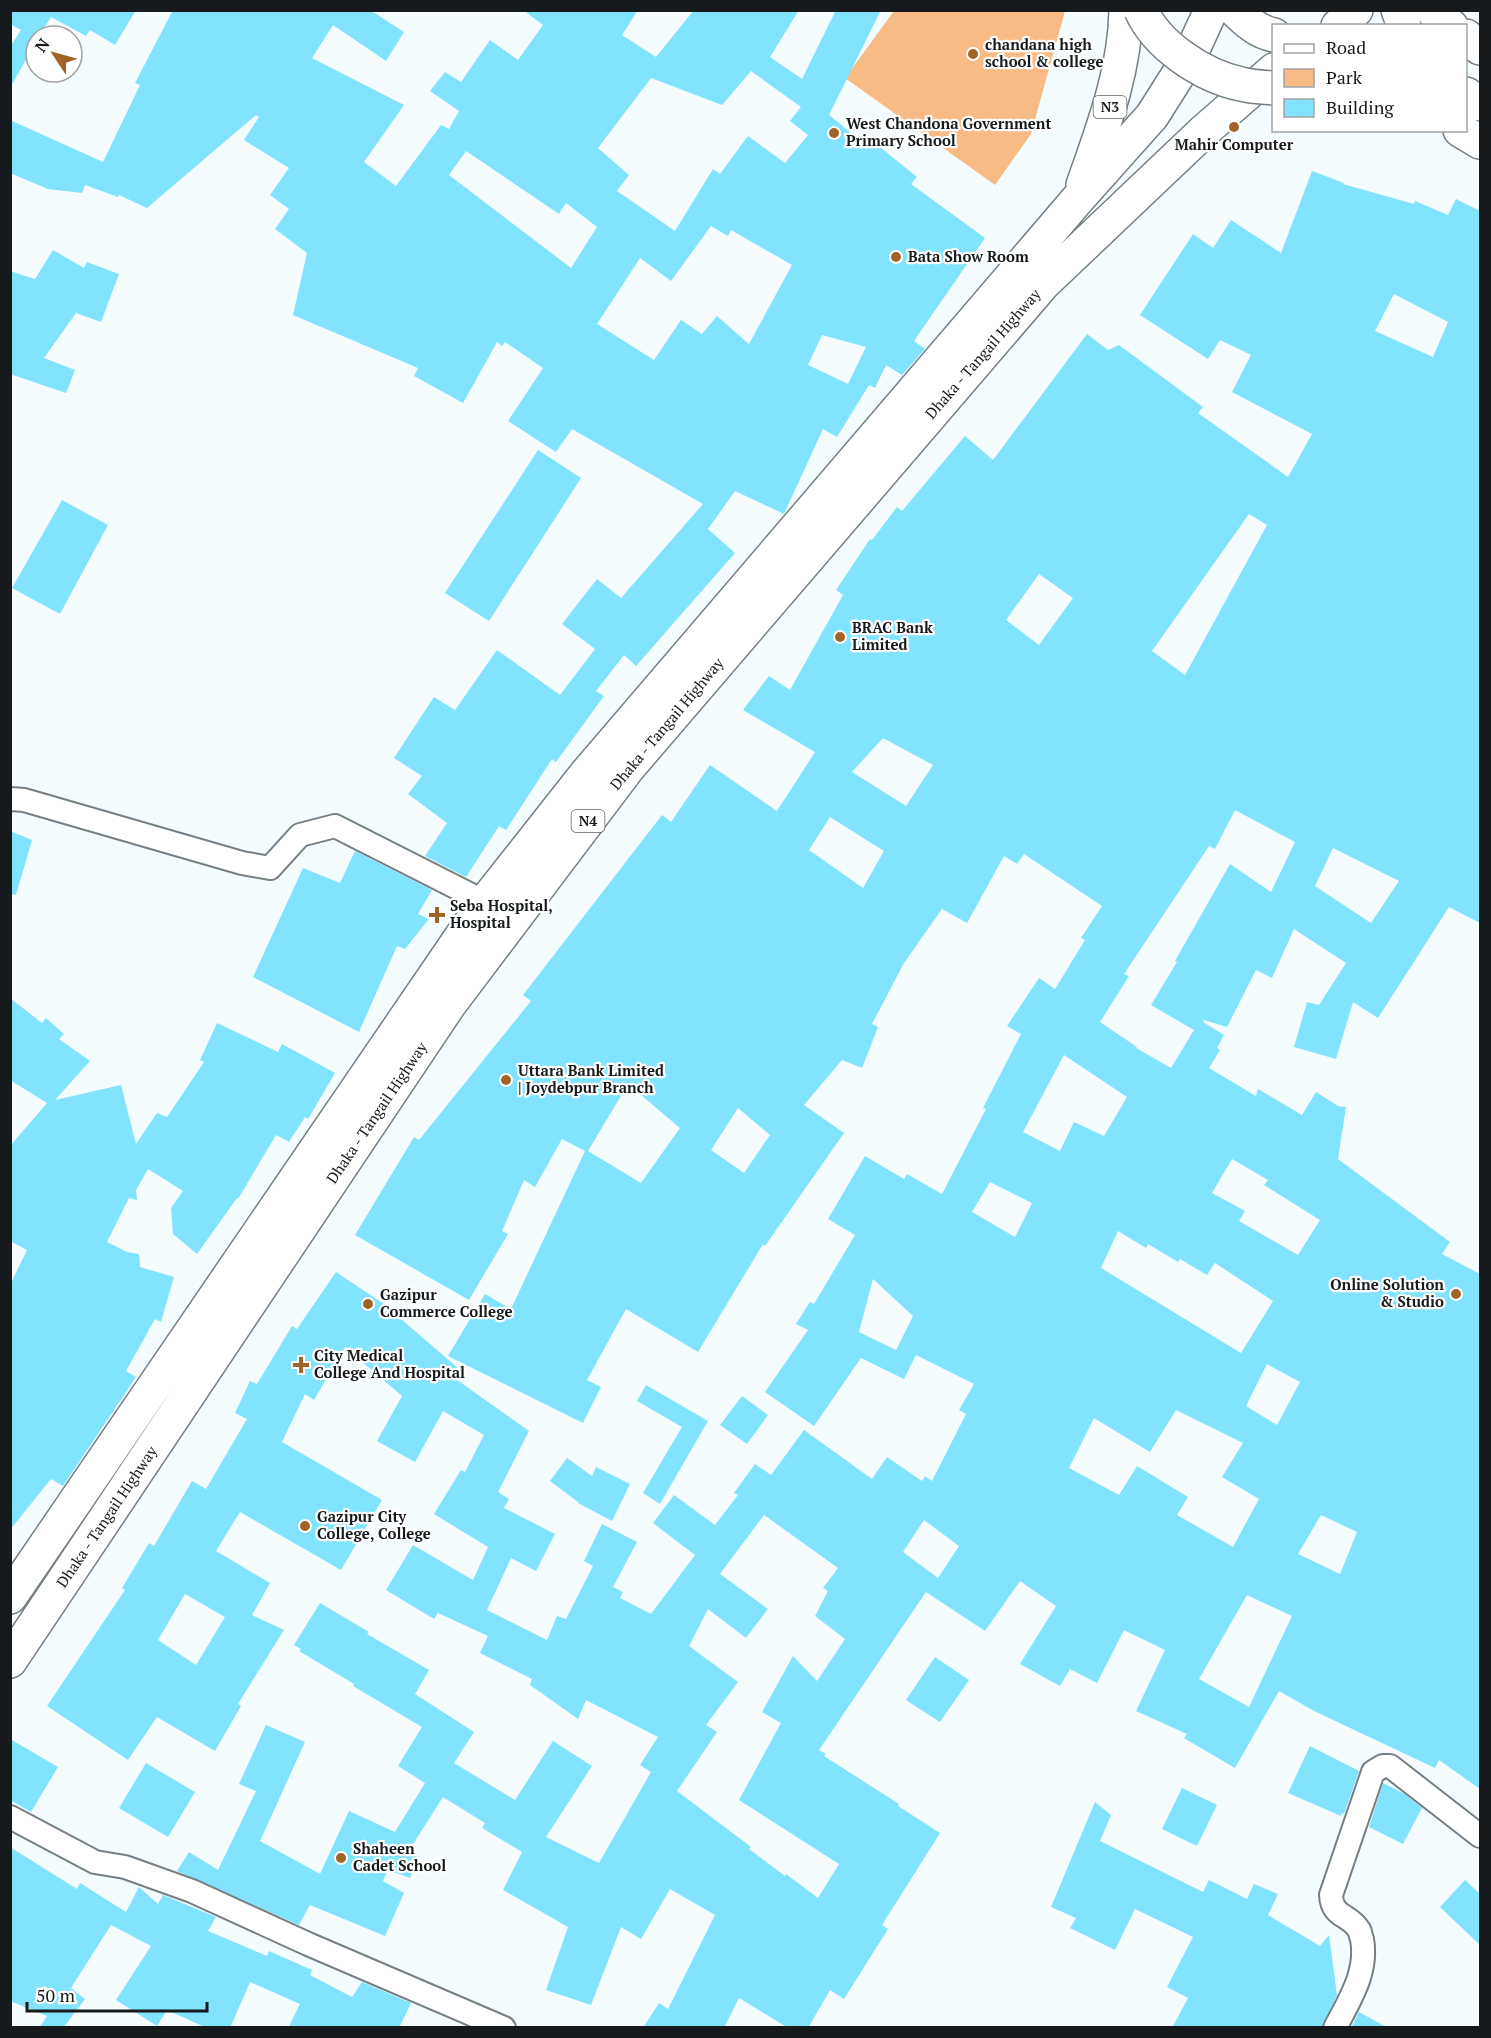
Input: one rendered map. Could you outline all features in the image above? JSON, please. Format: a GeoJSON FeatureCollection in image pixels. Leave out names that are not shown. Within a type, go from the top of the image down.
{"type":"FeatureCollection","features":[{"type":"Feature","properties":{"kind":"highway","name":"N3"},"geometry":{"type":"LineString","coordinates":[[1077,200],[1109,110],[1126,39],[1126,10]]}},
{"type":"Feature","properties":{"kind":"highway"},"geometry":{"type":"LineString","coordinates":[[1141,10],[1146,22],[1174,52],[1211,73],[1240,84],[1272,88]]}},
{"type":"Feature","properties":{"kind":"highway","name":"Dhaka - Tangail Highway"},"geometry":{"type":"LineString","coordinates":[[10,1597],[485,902],[593,765],[1077,200],[1152,116],[1190,57],[1210,10]]}},
{"type":"Feature","properties":{"kind":"highway"},"geometry":{"type":"LineString","coordinates":[[1235,10],[1247,22],[1272,35]]}},
{"type":"Feature","properties":{"kind":"highway"},"geometry":{"type":"LineString","coordinates":[[1340,24],[1356,10]]}},
{"type":"Feature","properties":{"kind":"highway"},"geometry":{"type":"LineString","coordinates":[[1432,10],[1449,24]]}},
{"type":"Feature","properties":{"kind":"highway"},"geometry":{"type":"LineString","coordinates":[[1467,37],[1480,48]]}},
{"type":"Feature","properties":{"kind":"highway","name":"Dhaka - Tangail Highway"},"geometry":{"type":"LineString","coordinates":[[10,1661],[449,1005],[628,768],[1043,284],[1203,132],[1272,72]]}},
{"type":"Feature","properties":{"kind":"highway"},"geometry":{"type":"LineString","coordinates":[[1467,95],[1480,105]]}},
{"type":"Feature","properties":{"kind":"highway"},"geometry":{"type":"LineString","coordinates":[[1462,132],[1480,144]]}},
{"type":"Feature","properties":{"kind":"street"},"geometry":{"type":"LineString","coordinates":[[10,799],[24,800],[242,863],[270,868],[300,835],[335,826],[485,902]]}},
{"type":"Feature","properties":{"kind":"street"},"geometry":{"type":"LineString","coordinates":[[1335,2028],[1356,1987],[1363,1966],[1363,1948],[1360,1930],[1335,1910],[1331,1895],[1373,1772],[1383,1766],[1390,1766],[1480,1836]]}},
{"type":"Feature","properties":{"kind":"street"},"geometry":{"type":"LineString","coordinates":[[10,1817],[95,1862],[125,1867],[192,1891],[308,1944],[504,2028]]}},
{"type":"Feature","properties":{"kind":"green space"},"geometry":{"type":"Polygon","coordinates":[[[894,11],[1065,11],[1031,134],[995,185],[845,78],[894,11]]]}},
{"type":"Feature","properties":{"kind":"building"},"geometry":{"type":"Polygon","coordinates":[[[10,10],[136,10],[115,45],[90,30],[86,36],[84,35],[84,24],[64,24],[51,17],[47,24],[24,24],[24,63],[10,88],[10,47],[21,30],[10,24],[10,10]]]}},
{"type":"Feature","properties":{"kind":"building"},"geometry":{"type":"Polygon","coordinates":[[[173,10],[370,10],[404,32],[386,61],[333,25],[312,58],[404,105],[364,162],[396,186],[441,125],[449,129],[459,111],[430,91],[445,72],[461,82],[490,40],[518,60],[543,25],[523,10],[638,10],[622,35],[656,57],[694,10],[799,10],[770,57],[802,79],[836,10],[881,10],[829,115],[861,141],[865,135],[917,177],[911,184],[985,238],[914,341],[925,349],[902,375],[886,365],[875,388],[869,385],[837,437],[823,429],[784,514],[735,491],[708,529],[735,553],[636,666],[624,655],[596,691],[604,696],[556,762],[552,759],[506,830],[499,826],[466,877],[425,856],[447,823],[408,794],[422,776],[394,758],[434,697],[455,710],[497,650],[560,695],[595,649],[562,624],[597,579],[621,598],[703,504],[572,429],[556,452],[508,421],[543,368],[505,342],[502,346],[497,342],[463,403],[414,376],[418,368],[293,315],[307,253],[275,229],[289,209],[270,195],[289,168],[244,140],[259,117],[256,115],[147,208],[119,195],[118,197],[85,185],[82,193],[48,189],[10,173],[10,120],[103,162],[140,85],[135,83],[173,10]],[[751,71],[722,105],[651,78],[598,148],[629,175],[617,191],[675,231],[713,169],[720,174],[748,136],[785,163],[808,135],[790,121],[801,107],[751,71]],[[466,151],[449,175],[571,268],[597,227],[566,203],[559,214],[466,151]],[[711,226],[671,281],[640,258],[597,324],[654,360],[681,320],[702,334],[717,316],[749,344],[792,265],[731,230],[728,236],[711,226]],[[822,335],[808,365],[848,384],[866,347],[822,335]]]}},
{"type":"Feature","properties":{"kind":"building"},"geometry":{"type":"Polygon","coordinates":[[[1312,171],[1343,184],[1414,204],[1415,201],[1448,215],[1456,199],[1480,211],[1480,923],[1449,907],[1378,1018],[1353,1002],[1336,1059],[1294,1047],[1307,1002],[1319,1005],[1346,963],[1294,929],[1272,978],[1256,970],[1227,1027],[1204,1020],[1203,1022],[1224,1035],[1217,1048],[1220,1050],[1209,1068],[1256,1096],[1258,1089],[1302,1115],[1316,1092],[1338,1106],[1346,1107],[1338,1159],[1450,1242],[1442,1254],[1480,1274],[1480,1789],[1439,1760],[1435,1768],[1314,1711],[1279,1691],[1235,1768],[1184,1738],[1187,1734],[1136,1711],[1165,1650],[1124,1630],[1097,1683],[1070,1669],[1060,1686],[1020,1664],[1056,1606],[1020,1581],[985,1631],[926,1592],[819,1750],[826,1754],[824,1756],[940,1833],[882,1925],[888,1929],[844,1999],[830,1990],[808,2028],[788,2028],[739,1998],[724,2028],[643,2028],[659,2003],[668,2009],[715,1915],[670,1889],[641,1939],[621,1927],[591,2005],[546,1990],[568,1927],[503,1890],[522,1852],[482,1828],[485,1823],[443,1797],[408,1852],[419,1857],[410,1878],[388,1870],[383,1881],[404,1893],[385,1936],[310,1905],[299,1925],[177,1871],[189,1852],[218,1870],[256,1791],[239,1784],[266,1725],[305,1742],[260,1841],[320,1874],[349,1811],[395,1832],[425,1783],[398,1766],[422,1727],[353,1686],[354,1684],[299,1651],[301,1649],[294,1645],[320,1603],[429,1670],[415,1694],[474,1732],[454,1763],[515,1800],[553,1741],[592,1766],[546,1837],[599,1863],[651,1772],[640,1765],[658,1737],[586,1700],[578,1719],[530,1685],[532,1679],[480,1653],[488,1636],[438,1613],[434,1619],[386,1590],[413,1545],[473,1580],[488,1547],[434,1514],[461,1470],[465,1472],[484,1435],[443,1411],[415,1462],[377,1441],[402,1396],[345,1347],[314,1400],[305,1394],[282,1442],[382,1500],[341,1570],[240,1512],[216,1551],[270,1583],[252,1615],[284,1630],[238,1704],[241,1706],[215,1751],[157,1717],[128,1760],[47,1706],[125,1590],[122,1588],[149,1543],[154,1546],[192,1481],[206,1489],[247,1419],[235,1413],[250,1381],[257,1384],[292,1326],[297,1329],[336,1272],[396,1312],[394,1313],[458,1368],[453,1377],[529,1431],[498,1492],[509,1499],[504,1508],[555,1534],[536,1571],[511,1558],[487,1610],[547,1640],[557,1616],[566,1619],[593,1566],[584,1561],[602,1524],[637,1542],[613,1587],[623,1592],[620,1598],[651,1614],[695,1555],[653,1523],[674,1495],[715,1525],[738,1495],[734,1493],[755,1464],[771,1475],[804,1430],[872,1479],[887,1457],[922,1481],[925,1476],[932,1481],[966,1414],[959,1410],[974,1384],[916,1355],[904,1379],[861,1358],[814,1426],[765,1392],[808,1330],[796,1324],[810,1302],[814,1304],[855,1235],[828,1219],[865,1156],[904,1179],[907,1174],[942,1194],[986,1109],[983,1108],[1021,1034],[1007,1026],[1039,978],[1055,989],[1085,940],[1081,938],[1102,906],[1024,854],[1017,864],[1004,856],[967,923],[942,909],[904,963],[872,1024],[878,1027],[862,1068],[842,1060],[804,1105],[844,1133],[765,1246],[763,1244],[698,1352],[626,1309],[587,1380],[601,1387],[583,1423],[448,1356],[485,1294],[511,1309],[585,1151],[562,1139],[535,1187],[524,1180],[502,1231],[508,1234],[469,1300],[355,1235],[414,1137],[419,1140],[531,1001],[523,995],[662,815],[671,822],[710,765],[777,811],[815,752],[743,710],[769,676],[790,690],[843,595],[836,590],[870,539],[872,540],[897,507],[902,511],[965,436],[993,460],[1087,334],[1108,350],[1119,345],[1203,407],[1198,413],[1288,477],[1312,434],[1232,392],[1251,355],[1220,340],[1208,359],[1140,315],[1193,234],[1213,248],[1231,220],[1281,253],[1312,171]],[[1394,294],[1375,331],[1433,357],[1448,322],[1394,294]],[[1249,514],[1152,651],[1185,675],[1267,525],[1249,514]],[[1039,574],[1006,620],[1039,645],[1073,598],[1039,574]],[[883,738],[852,772],[906,806],[933,765],[883,738]],[[1235,810],[1215,849],[1209,846],[1124,974],[1129,976],[1100,1022],[1136,1048],[1171,1068],[1194,1030],[1151,1005],[1177,962],[1175,961],[1230,864],[1271,892],[1295,842],[1235,810]],[[830,817],[809,850],[863,888],[884,851],[830,817]],[[1333,848],[1315,886],[1371,923],[1399,881],[1333,848]],[[1064,1055],[1023,1132],[1060,1151],[1074,1122],[1104,1136],[1127,1097],[1064,1055]],[[628,1084],[588,1151],[641,1183],[680,1128],[628,1084]],[[738,1108],[711,1150],[744,1173],[770,1135],[738,1108]],[[1232,1159],[1212,1193],[1245,1211],[1239,1221],[1298,1255],[1320,1220],[1264,1185],[1268,1180],[1232,1159]],[[990,1182],[972,1212],[1015,1237],[1032,1203],[990,1182]],[[1118,1231],[1101,1268],[1241,1353],[1273,1301],[1215,1263],[1207,1275],[1180,1259],[1178,1262],[1148,1244],[1146,1248],[1118,1231]],[[873,1279],[859,1332],[896,1350],[913,1316],[873,1279]],[[1267,1364],[1246,1406],[1277,1425],[1300,1382],[1267,1364]],[[1176,1410],[1150,1452],[1094,1418],[1069,1468],[1119,1495],[1137,1466],[1188,1497],[1177,1515],[1233,1547],[1259,1499],[1222,1477],[1243,1443],[1176,1410]],[[764,1515],[720,1574],[768,1609],[746,1638],[708,1609],[689,1646],[738,1682],[706,1725],[717,1732],[677,1791],[751,1847],[749,1849],[818,1898],[839,1864],[739,1800],[781,1723],[762,1712],[793,1656],[817,1681],[845,1639],[815,1616],[828,1591],[823,1588],[838,1568],[764,1515]],[[1321,1515],[1298,1554],[1340,1574],[1357,1532],[1321,1515]],[[924,1520],[903,1552],[938,1578],[959,1546],[924,1520]],[[185,1594],[158,1640],[196,1665],[225,1617],[185,1594]],[[1247,1595],[1199,1679],[1249,1707],[1292,1616],[1247,1595]]]}},
{"type":"Feature","properties":{"kind":"building"},"geometry":{"type":"Polygon","coordinates":[[[53,250],[84,268],[87,262],[119,274],[101,322],[76,313],[44,358],[75,370],[66,393],[10,374],[10,271],[35,279],[53,250]]]}},
{"type":"Feature","properties":{"kind":"building"},"geometry":{"type":"Polygon","coordinates":[[[538,450],[581,478],[489,621],[445,593],[538,450]]]}},
{"type":"Feature","properties":{"kind":"building"},"geometry":{"type":"Polygon","coordinates":[[[62,500],[108,525],[60,614],[12,588],[62,500]]]}},
{"type":"Feature","properties":{"kind":"building"},"geometry":{"type":"Polygon","coordinates":[[[10,831],[32,840],[16,895],[10,894],[10,831]]]}},
{"type":"Feature","properties":{"kind":"building"},"geometry":{"type":"Polygon","coordinates":[[[355,851],[432,890],[418,914],[429,919],[405,949],[397,946],[359,1032],[253,977],[303,868],[340,883],[355,851]]]}},
{"type":"Feature","properties":{"kind":"building"},"geometry":{"type":"Polygon","coordinates":[[[10,998],[42,1023],[46,1018],[64,1034],[59,1039],[90,1061],[55,1100],[121,1085],[136,1144],[157,1113],[167,1117],[204,1062],[200,1060],[217,1023],[278,1052],[282,1044],[335,1073],[308,1119],[305,1117],[289,1142],[276,1135],[238,1199],[197,1254],[173,1234],[171,1208],[183,1191],[148,1169],[136,1190],[137,1200],[129,1198],[107,1242],[127,1252],[139,1254],[140,1267],[174,1277],[161,1322],[155,1319],[126,1371],[136,1377],[63,1486],[51,1479],[10,1530],[10,1285],[27,1250],[10,1241],[10,1146],[47,1103],[10,1080],[10,998]]]}},
{"type":"Feature","properties":{"kind":"building"},"geometry":{"type":"Polygon","coordinates":[[[646,1385],[708,1421],[660,1504],[643,1493],[682,1427],[637,1401],[646,1385]]]}},
{"type":"Feature","properties":{"kind":"building"},"geometry":{"type":"Polygon","coordinates":[[[742,1396],[768,1415],[747,1444],[720,1425],[742,1396]]]}},
{"type":"Feature","properties":{"kind":"building"},"geometry":{"type":"Polygon","coordinates":[[[567,1458],[592,1476],[596,1467],[630,1484],[612,1521],[578,1503],[550,1481],[567,1458]]]}},
{"type":"Feature","properties":{"kind":"building"},"geometry":{"type":"Polygon","coordinates":[[[935,1657],[969,1680],[940,1722],[906,1700],[935,1657]]]}},
{"type":"Feature","properties":{"kind":"building"},"geometry":{"type":"Polygon","coordinates":[[[10,1739],[58,1767],[31,1812],[10,1800],[10,1739]]]}},
{"type":"Feature","properties":{"kind":"building"},"geometry":{"type":"Polygon","coordinates":[[[1310,1746],[1359,1771],[1344,1814],[1342,1813],[1341,1816],[1288,1793],[1310,1746]]]}},
{"type":"Feature","properties":{"kind":"building"},"geometry":{"type":"Polygon","coordinates":[[[146,1763],[195,1792],[168,1837],[119,1808],[146,1763]]]}},
{"type":"Feature","properties":{"kind":"building"},"geometry":{"type":"Polygon","coordinates":[[[1383,1783],[1405,1794],[1422,1808],[1403,1844],[1369,1827],[1383,1783]]]}},
{"type":"Feature","properties":{"kind":"building"},"geometry":{"type":"Polygon","coordinates":[[[1182,1788],[1217,1805],[1197,1846],[1162,1829],[1182,1788]]]}},
{"type":"Feature","properties":{"kind":"building"},"geometry":{"type":"Polygon","coordinates":[[[1095,1802],[1111,1815],[1100,1841],[1203,1892],[1209,1880],[1247,1899],[1254,1884],[1278,1894],[1268,1915],[1320,1946],[1329,1935],[1337,1995],[1322,2028],[1172,2028],[1188,1998],[1167,1987],[1193,1937],[1135,1909],[1115,1950],[1070,1928],[1076,1918],[1051,1907],[1095,1802]]]}},
{"type":"Feature","properties":{"kind":"building"},"geometry":{"type":"Polygon","coordinates":[[[10,1847],[77,1889],[80,1883],[126,1912],[139,1887],[158,1904],[163,1895],[216,1917],[208,1931],[267,1956],[269,1951],[312,1970],[310,1975],[352,1997],[362,1982],[411,2003],[399,2028],[288,2028],[300,2004],[250,1982],[230,2028],[207,2028],[167,2010],[157,2026],[116,2000],[151,1946],[111,1925],[71,1988],[85,1999],[63,2028],[39,2028],[47,2016],[10,2001],[10,1847]]]}},
{"type":"Feature","properties":{"kind":"building"},"geometry":{"type":"Polygon","coordinates":[[[1465,1880],[1480,1894],[1480,1945],[1440,1907],[1465,1880]]]}},
{"type":"Feature","properties":{"kind":"building"},"geometry":{"type":"Polygon","coordinates":[[[1359,2012],[1388,2028],[1351,2028],[1359,2012]]]}},
{"type":"Feature","properties":{"kind":"place","name":"chandana high school & college"},"geometry":{"type":"Point","coordinates":[973,54]}},
{"type":"Feature","properties":{"kind":"place","name":"Mahir Computer"},"geometry":{"type":"Point","coordinates":[1234,127]}},
{"type":"Feature","properties":{"kind":"place","name":"West Chandona Government Primary School"},"geometry":{"type":"Point","coordinates":[834,133]}},
{"type":"Feature","properties":{"kind":"place","name":"Bata Show Room"},"geometry":{"type":"Point","coordinates":[896,257]}},
{"type":"Feature","properties":{"kind":"place","name":"BRAC Bank Limited"},"geometry":{"type":"Point","coordinates":[840,637]}},
{"type":"Feature","properties":{"kind":"place","name":"Seba Hospital, Hospital"},"geometry":{"type":"Point","coordinates":[437,915]}},
{"type":"Feature","properties":{"kind":"place","name":"Uttara Bank Limited | Joydebpur Branch"},"geometry":{"type":"Point","coordinates":[506,1080]}},
{"type":"Feature","properties":{"kind":"place","name":"Online Solution & Studio"},"geometry":{"type":"Point","coordinates":[1456,1294]}},
{"type":"Feature","properties":{"kind":"place","name":"Gazipur Commerce College"},"geometry":{"type":"Point","coordinates":[368,1304]}},
{"type":"Feature","properties":{"kind":"place","name":"City Medical College And Hospital"},"geometry":{"type":"Point","coordinates":[301,1365]}},
{"type":"Feature","properties":{"kind":"place","name":"Gazipur City College, College"},"geometry":{"type":"Point","coordinates":[305,1526]}},
{"type":"Feature","properties":{"kind":"place","name":"Shaheen Cadet School"},"geometry":{"type":"Point","coordinates":[341,1858]}}]}
